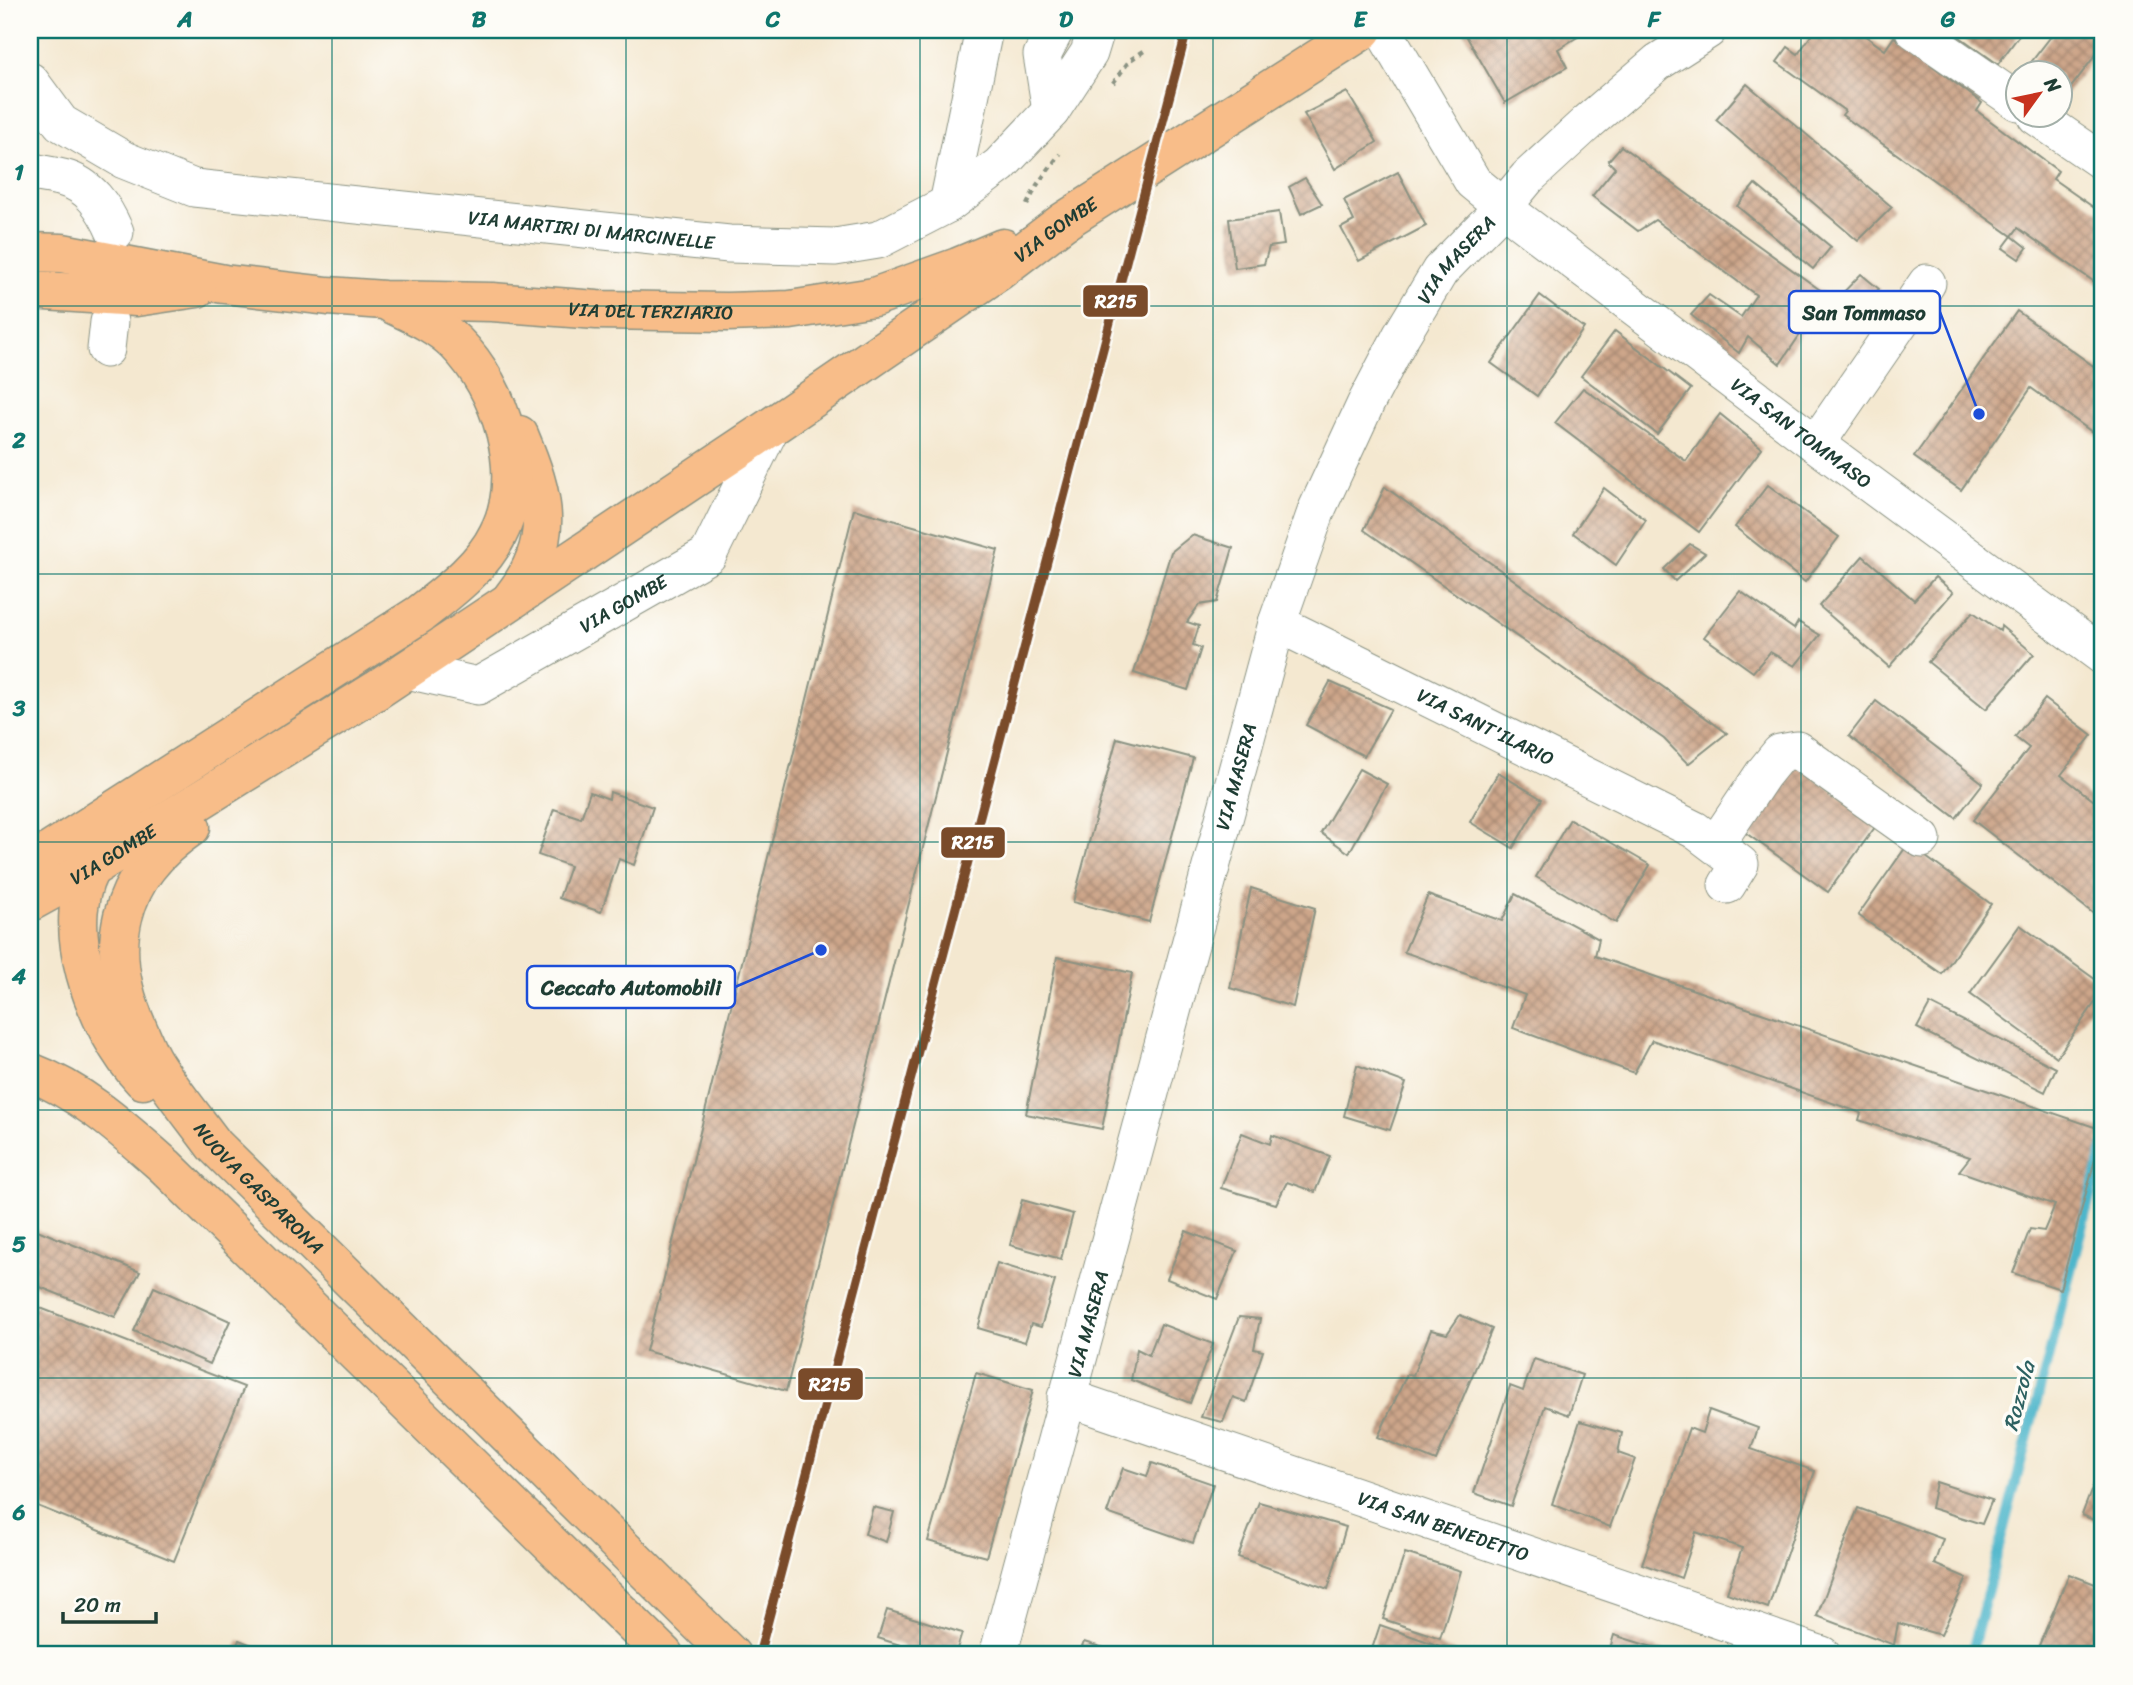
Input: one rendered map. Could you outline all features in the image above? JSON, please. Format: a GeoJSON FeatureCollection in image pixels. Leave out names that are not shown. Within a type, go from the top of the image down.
{"type":"FeatureCollection","features":[{"type":"Feature","properties":{"kind":"main road","name":"VIA GOMBE"},"geometry":{"type":"LineString","coordinates":[[30,902],[88,870],[392,680],[771,427],[1000,270],[1063,222],[1363,30]]}},
{"type":"Feature","properties":{"kind":"main road","name":"VIA DEL TERZIARIO"},"geometry":{"type":"LineString","coordinates":[[40,250],[224,284],[384,300],[492,302],[597,310],[727,312],[790,310],[874,297],[958,267],[1063,222]]}},
{"type":"Feature","properties":{"kind":"main road","name":"VIA DEL TERZIARIO"},"geometry":{"type":"LineString","coordinates":[[30,290],[136,296],[224,284]]}},
{"type":"Feature","properties":{"kind":"main road"},"geometry":{"type":"LineString","coordinates":[[384,300],[432,324],[456,342],[511,417],[539,486],[544,510],[542,533],[533,564],[509,602]]}},
{"type":"Feature","properties":{"kind":"main road"},"geometry":{"type":"LineString","coordinates":[[30,864],[420,614],[453,588],[487,552],[499,534],[511,489],[510,457],[499,411],[485,379]]}},
{"type":"Feature","properties":{"kind":"main road","name":"NUOVA GASPARONA"},"geometry":{"type":"LineString","coordinates":[[392,680],[264,778],[176,837],[152,862],[131,891],[120,926],[118,958],[128,1006],[152,1061],[214,1145],[731,1655]]}},
{"type":"Feature","properties":{"kind":"main road"},"geometry":{"type":"LineString","coordinates":[[185,766],[132,815],[88,870],[81,900],[79,947],[87,985],[103,1021],[137,1074],[173,1112],[214,1145]]}},
{"type":"Feature","properties":{"kind":"main road"},"geometry":{"type":"LineString","coordinates":[[30,1072],[48,1079],[103,1112],[166,1167],[664,1655]]}},
{"type":"Feature","properties":{"kind":"street"},"geometry":{"type":"LineString","coordinates":[[948,204],[984,30]]}},
{"type":"Feature","properties":{"kind":"street"},"geometry":{"type":"LineString","coordinates":[[1051,111],[1042,55],[1055,30]]}},
{"type":"Feature","properties":{"kind":"street","name":"VIA MARTIRI DI MARCINELLE"},"geometry":{"type":"LineString","coordinates":[[30,80],[61,123],[124,160],[194,188],[729,244],[835,247],[878,240],[948,204],[1000,165],[1051,111],[1089,53],[1096,30]]}},
{"type":"Feature","properties":{"kind":"street","name":"VIA SAN TOMMASO"},"geometry":{"type":"LineString","coordinates":[[1383,30],[1473,182],[1816,444],[2103,656]]}},
{"type":"Feature","properties":{"kind":"street","name":"VIA MASERA"},"geometry":{"type":"LineString","coordinates":[[998,1655],[1277,623],[1317,509],[1366,403],[1401,336],[1440,271],[1503,207],[1528,177],[1588,122],[1658,62],[1708,30]]}},
{"type":"Feature","properties":{"kind":"street"},"geometry":{"type":"LineString","coordinates":[[1914,30],[2004,92]]}},
{"type":"Feature","properties":{"kind":"street"},"geometry":{"type":"LineString","coordinates":[[2056,130],[2103,162]]}},
{"type":"Feature","properties":{"kind":"street"},"geometry":{"type":"LineString","coordinates":[[30,170],[65,178],[88,190],[107,212],[115,232]]}},
{"type":"Feature","properties":{"kind":"street"},"geometry":{"type":"LineString","coordinates":[[1816,444],[1927,283]]}},
{"type":"Feature","properties":{"kind":"street","name":"VIA GOMBE"},"geometry":{"type":"LineString","coordinates":[[392,680],[478,686],[708,555],[771,427]]}},
{"type":"Feature","properties":{"kind":"street","name":"VIA SANT'ILARIO"},"geometry":{"type":"LineString","coordinates":[[1277,623],[1705,837]]}},
{"type":"Feature","properties":{"kind":"street"},"geometry":{"type":"LineString","coordinates":[[1727,885],[1740,864],[1705,837],[1780,753],[1797,750],[1922,839]]}},
{"type":"Feature","properties":{"kind":"street","name":"VIA SAN BENEDETTO"},"geometry":{"type":"LineString","coordinates":[[1066,1397],[1822,1655]]}},
{"type":"Feature","properties":{"kind":"building"},"geometry":{"type":"Polygon","coordinates":[[[1589,30],[1558,49],[1567,67],[1505,103],[1464,32],[1589,30]]]}},
{"type":"Feature","properties":{"kind":"building"},"geometry":{"type":"Polygon","coordinates":[[[1815,30],[1857,30],[1885,50],[1894,37],[1982,103],[1977,111],[2058,171],[2053,179],[2103,214],[2103,288],[2018,228],[2012,236],[1842,115],[1845,111],[1777,62],[1788,47],[1798,54],[1815,30]]]}},
{"type":"Feature","properties":{"kind":"building"},"geometry":{"type":"Polygon","coordinates":[[[1950,30],[2023,30],[1998,64],[1950,30]]]}},
{"type":"Feature","properties":{"kind":"building"},"geometry":{"type":"Polygon","coordinates":[[[2056,30],[2103,30],[2103,45],[2074,83],[2074,60],[2033,60],[2056,30]]]}},
{"type":"Feature","properties":{"kind":"building"},"geometry":{"type":"Polygon","coordinates":[[[1747,84],[1892,207],[1858,241],[1716,120],[1747,84]]]}},
{"type":"Feature","properties":{"kind":"building"},"geometry":{"type":"Polygon","coordinates":[[[1347,92],[1377,142],[1335,169],[1304,114],[1347,92]]]}},
{"type":"Feature","properties":{"kind":"building"},"geometry":{"type":"Polygon","coordinates":[[[1621,146],[1827,295],[1780,364],[1748,337],[1739,353],[1691,315],[1709,295],[1741,317],[1756,295],[1655,220],[1638,231],[1592,196],[1615,168],[1608,161],[1621,146]]]}},
{"type":"Feature","properties":{"kind":"building"},"geometry":{"type":"Polygon","coordinates":[[[1398,172],[1426,226],[1359,261],[1341,228],[1354,221],[1344,200],[1398,172]]]}},
{"type":"Feature","properties":{"kind":"building"},"geometry":{"type":"Polygon","coordinates":[[[1305,178],[1322,204],[1301,214],[1289,187],[1305,178]]]}},
{"type":"Feature","properties":{"kind":"building"},"geometry":{"type":"Polygon","coordinates":[[[1755,184],[1831,247],[1813,269],[1737,206],[1755,184]]]}},
{"type":"Feature","properties":{"kind":"building"},"geometry":{"type":"Polygon","coordinates":[[[1279,212],[1284,245],[1269,247],[1264,264],[1235,268],[1229,219],[1279,212]]]}},
{"type":"Feature","properties":{"kind":"building"},"geometry":{"type":"Polygon","coordinates":[[[2012,236],[2027,248],[2019,259],[2003,248],[2012,236]]]}},
{"type":"Feature","properties":{"kind":"building"},"geometry":{"type":"Polygon","coordinates":[[[1861,274],[1879,289],[1851,315],[1836,300],[1861,274]]]}},
{"type":"Feature","properties":{"kind":"building"},"geometry":{"type":"Polygon","coordinates":[[[1540,295],[1584,328],[1537,396],[1491,363],[1540,295]]]}},
{"type":"Feature","properties":{"kind":"building"},"geometry":{"type":"Polygon","coordinates":[[[2017,311],[2103,373],[2103,440],[2031,388],[1961,490],[1914,457],[2017,311]]]}},
{"type":"Feature","properties":{"kind":"building"},"geometry":{"type":"Polygon","coordinates":[[[1615,331],[1691,389],[1657,434],[1581,376],[1615,331]]]}},
{"type":"Feature","properties":{"kind":"building"},"geometry":{"type":"Polygon","coordinates":[[[1583,388],[1686,461],[1720,414],[1762,448],[1699,532],[1555,423],[1583,388]]]}},
{"type":"Feature","properties":{"kind":"building"},"geometry":{"type":"Polygon","coordinates":[[[1768,485],[1839,537],[1805,582],[1735,527],[1768,485]]]}},
{"type":"Feature","properties":{"kind":"building"},"geometry":{"type":"Polygon","coordinates":[[[1385,487],[1727,733],[1688,764],[1664,739],[1364,530],[1385,487]]]}},
{"type":"Feature","properties":{"kind":"building"},"geometry":{"type":"Polygon","coordinates":[[[1604,488],[1646,520],[1616,565],[1573,533],[1604,488]]]}},
{"type":"Feature","properties":{"kind":"building"},"geometry":{"type":"Polygon","coordinates":[[[854,509],[998,550],[786,1391],[646,1351],[854,509]]]}},
{"type":"Feature","properties":{"kind":"building"},"geometry":{"type":"Polygon","coordinates":[[[1192,535],[1233,548],[1217,602],[1199,605],[1187,622],[1199,626],[1193,645],[1201,648],[1188,690],[1134,673],[1171,552],[1192,535]]]}},
{"type":"Feature","properties":{"kind":"building"},"geometry":{"type":"Polygon","coordinates":[[[1690,544],[1705,553],[1675,581],[1664,569],[1690,544]]]}},
{"type":"Feature","properties":{"kind":"building"},"geometry":{"type":"Polygon","coordinates":[[[1863,556],[1914,600],[1935,577],[1953,592],[1889,667],[1819,606],[1863,556]]]}},
{"type":"Feature","properties":{"kind":"building"},"geometry":{"type":"Polygon","coordinates":[[[1740,591],[1794,629],[1798,622],[1820,635],[1795,666],[1770,652],[1753,672],[1704,637],[1740,591]]]}},
{"type":"Feature","properties":{"kind":"building"},"geometry":{"type":"Polygon","coordinates":[[[1973,612],[2000,631],[2001,626],[2034,654],[1986,709],[1928,662],[1973,612]]]}},
{"type":"Feature","properties":{"kind":"building"},"geometry":{"type":"Polygon","coordinates":[[[1330,682],[1391,709],[1364,756],[1306,725],[1330,682]]]}},
{"type":"Feature","properties":{"kind":"building"},"geometry":{"type":"Polygon","coordinates":[[[2045,699],[2092,735],[2061,775],[2103,808],[2103,901],[2094,914],[1973,820],[2029,748],[2015,737],[2045,699]]]}},
{"type":"Feature","properties":{"kind":"building"},"geometry":{"type":"Polygon","coordinates":[[[1876,701],[1983,783],[1956,818],[1849,736],[1876,701]]]}},
{"type":"Feature","properties":{"kind":"building"},"geometry":{"type":"Polygon","coordinates":[[[1117,738],[1193,758],[1149,922],[1073,902],[1117,738]]]}},
{"type":"Feature","properties":{"kind":"building"},"geometry":{"type":"Polygon","coordinates":[[[1793,762],[1878,823],[1828,892],[1743,831],[1793,762]]]}},
{"type":"Feature","properties":{"kind":"building"},"geometry":{"type":"Polygon","coordinates":[[[1359,769],[1387,784],[1349,853],[1321,833],[1359,769]]]}},
{"type":"Feature","properties":{"kind":"building"},"geometry":{"type":"Polygon","coordinates":[[[1498,773],[1542,799],[1513,848],[1470,822],[1498,773]]]}},
{"type":"Feature","properties":{"kind":"building"},"geometry":{"type":"Polygon","coordinates":[[[590,792],[609,799],[610,792],[653,807],[634,865],[619,859],[601,912],[559,898],[570,866],[538,855],[554,809],[581,818],[590,792]]]}},
{"type":"Feature","properties":{"kind":"building"},"geometry":{"type":"Polygon","coordinates":[[[1570,819],[1650,865],[1616,923],[1536,877],[1570,819]]]}},
{"type":"Feature","properties":{"kind":"building"},"geometry":{"type":"Polygon","coordinates":[[[1908,844],[1991,904],[1942,974],[1858,915],[1908,844]]]}},
{"type":"Feature","properties":{"kind":"building"},"geometry":{"type":"Polygon","coordinates":[[[1251,888],[1315,908],[1293,1007],[1230,988],[1251,888]]]}},
{"type":"Feature","properties":{"kind":"building"},"geometry":{"type":"Polygon","coordinates":[[[1515,894],[1599,939],[1595,956],[2103,1130],[2060,1289],[2013,1273],[2030,1229],[2044,1231],[2055,1205],[1959,1171],[1970,1157],[1859,1120],[1861,1113],[1652,1040],[1634,1073],[1513,1028],[1525,995],[1404,952],[1428,895],[1502,921],[1515,894]]]}},
{"type":"Feature","properties":{"kind":"building"},"geometry":{"type":"Polygon","coordinates":[[[2020,925],[2103,985],[2103,991],[2057,1057],[1970,994],[2020,925]]]}},
{"type":"Feature","properties":{"kind":"building"},"geometry":{"type":"Polygon","coordinates":[[[1057,957],[1132,973],[1102,1129],[1026,1114],[1057,957]]]}},
{"type":"Feature","properties":{"kind":"building"},"geometry":{"type":"Polygon","coordinates":[[[1930,1004],[2056,1068],[2045,1092],[1917,1028],[1930,1004]]]}},
{"type":"Feature","properties":{"kind":"building"},"geometry":{"type":"Polygon","coordinates":[[[1357,1065],[1406,1083],[1390,1130],[1344,1116],[1357,1065]]]}},
{"type":"Feature","properties":{"kind":"building"},"geometry":{"type":"Polygon","coordinates":[[[1242,1133],[1270,1144],[1272,1135],[1330,1156],[1315,1192],[1287,1182],[1276,1204],[1221,1188],[1242,1133]]]}},
{"type":"Feature","properties":{"kind":"building"},"geometry":{"type":"Polygon","coordinates":[[[1022,1200],[1073,1214],[1061,1259],[1010,1245],[1022,1200]]]}},
{"type":"Feature","properties":{"kind":"building"},"geometry":{"type":"Polygon","coordinates":[[[30,1227],[140,1272],[115,1317],[30,1283],[30,1227]]]}},
{"type":"Feature","properties":{"kind":"building"},"geometry":{"type":"Polygon","coordinates":[[[1186,1231],[1237,1251],[1217,1299],[1167,1279],[1186,1231]]]}},
{"type":"Feature","properties":{"kind":"building"},"geometry":{"type":"Polygon","coordinates":[[[997,1263],[1055,1281],[1041,1327],[1031,1324],[1025,1342],[978,1328],[997,1263]]]}},
{"type":"Feature","properties":{"kind":"building"},"geometry":{"type":"Polygon","coordinates":[[[154,1287],[230,1321],[210,1364],[134,1331],[154,1287]]]}},
{"type":"Feature","properties":{"kind":"building"},"geometry":{"type":"Polygon","coordinates":[[[30,1304],[244,1387],[174,1561],[30,1503],[30,1304]]]}},
{"type":"Feature","properties":{"kind":"building"},"geometry":{"type":"Polygon","coordinates":[[[1460,1315],[1492,1329],[1436,1461],[1378,1437],[1407,1374],[1413,1375],[1431,1330],[1447,1334],[1460,1315]]]}},
{"type":"Feature","properties":{"kind":"building"},"geometry":{"type":"Polygon","coordinates":[[[1239,1317],[1260,1319],[1254,1349],[1263,1351],[1246,1402],[1233,1397],[1223,1422],[1201,1417],[1239,1317]]]}},
{"type":"Feature","properties":{"kind":"building"},"geometry":{"type":"Polygon","coordinates":[[[1161,1324],[1213,1344],[1190,1403],[1131,1380],[1137,1349],[1149,1355],[1161,1324]]]}},
{"type":"Feature","properties":{"kind":"building"},"geometry":{"type":"Polygon","coordinates":[[[1534,1359],[1582,1375],[1569,1415],[1545,1406],[1511,1506],[1474,1493],[1510,1386],[1523,1391],[1534,1359]]]}},
{"type":"Feature","properties":{"kind":"building"},"geometry":{"type":"Polygon","coordinates":[[[976,1373],[1033,1390],[986,1557],[928,1541],[976,1373]]]}},
{"type":"Feature","properties":{"kind":"building"},"geometry":{"type":"Polygon","coordinates":[[[1709,1410],[1758,1428],[1751,1449],[1815,1471],[1768,1608],[1727,1593],[1742,1548],[1696,1532],[1681,1578],[1642,1564],[1689,1428],[1702,1433],[1709,1410]]]}},
{"type":"Feature","properties":{"kind":"building"},"geometry":{"type":"Polygon","coordinates":[[[1580,1421],[1622,1433],[1618,1453],[1635,1459],[1610,1527],[1552,1504],[1580,1421]]]}},
{"type":"Feature","properties":{"kind":"building"},"geometry":{"type":"Polygon","coordinates":[[[2103,1459],[2103,1524],[2082,1515],[2103,1459]]]}},
{"type":"Feature","properties":{"kind":"building"},"geometry":{"type":"Polygon","coordinates":[[[1152,1463],[1213,1484],[1193,1543],[1107,1513],[1123,1468],[1147,1476],[1152,1463]]]}},
{"type":"Feature","properties":{"kind":"building"},"geometry":{"type":"Polygon","coordinates":[[[1936,1482],[1992,1500],[1982,1524],[1931,1508],[1936,1482]]]}},
{"type":"Feature","properties":{"kind":"building"},"geometry":{"type":"Polygon","coordinates":[[[1259,1502],[1346,1527],[1328,1589],[1238,1557],[1259,1502]]]}},
{"type":"Feature","properties":{"kind":"building"},"geometry":{"type":"Polygon","coordinates":[[[873,1507],[894,1512],[886,1542],[865,1534],[873,1507]]]}},
{"type":"Feature","properties":{"kind":"building"},"geometry":{"type":"Polygon","coordinates":[[[1858,1508],[1943,1539],[1934,1564],[1967,1578],[1941,1635],[1898,1623],[1894,1645],[1817,1616],[1858,1508]]]}},
{"type":"Feature","properties":{"kind":"building"},"geometry":{"type":"Polygon","coordinates":[[[1405,1553],[1461,1571],[1440,1638],[1383,1619],[1405,1553]]]}},
{"type":"Feature","properties":{"kind":"building"},"geometry":{"type":"Polygon","coordinates":[[[2069,1574],[2103,1587],[2103,1655],[2035,1655],[2069,1574]]]}},
{"type":"Feature","properties":{"kind":"building"},"geometry":{"type":"Polygon","coordinates":[[[887,1610],[962,1633],[955,1655],[900,1655],[903,1646],[878,1638],[887,1610]]]}},
{"type":"Feature","properties":{"kind":"building"},"geometry":{"type":"Polygon","coordinates":[[[1380,1625],[1465,1655],[1370,1655],[1380,1625]]]}},
{"type":"Feature","properties":{"kind":"building"},"geometry":{"type":"Polygon","coordinates":[[[1614,1635],[1678,1655],[1608,1655],[1614,1635]]]}},
{"type":"Feature","properties":{"kind":"building"},"geometry":{"type":"Polygon","coordinates":[[[239,1640],[277,1655],[233,1655],[239,1640]]]}},
{"type":"Feature","properties":{"kind":"building"},"geometry":{"type":"Polygon","coordinates":[[[1084,1642],[1107,1649],[1105,1655],[1079,1655],[1084,1642]]]}},
{"type":"Feature","properties":{"kind":"waterway","name":"Rozzola"},"geometry":{"type":"LineString","coordinates":[[1971,1655],[2103,1147]]}},
{"type":"Feature","properties":{"kind":"transit line","name":"R215"},"geometry":{"type":"LineString","coordinates":[[759,1655],[1187,30]]}},
{"type":"Feature","properties":{"kind":"place","name":"San Tommaso"},"geometry":{"type":"Point","coordinates":[1979,414]}},
{"type":"Feature","properties":{"kind":"place","name":"Ceccato Automobili"},"geometry":{"type":"Point","coordinates":[821,950]}}]}
